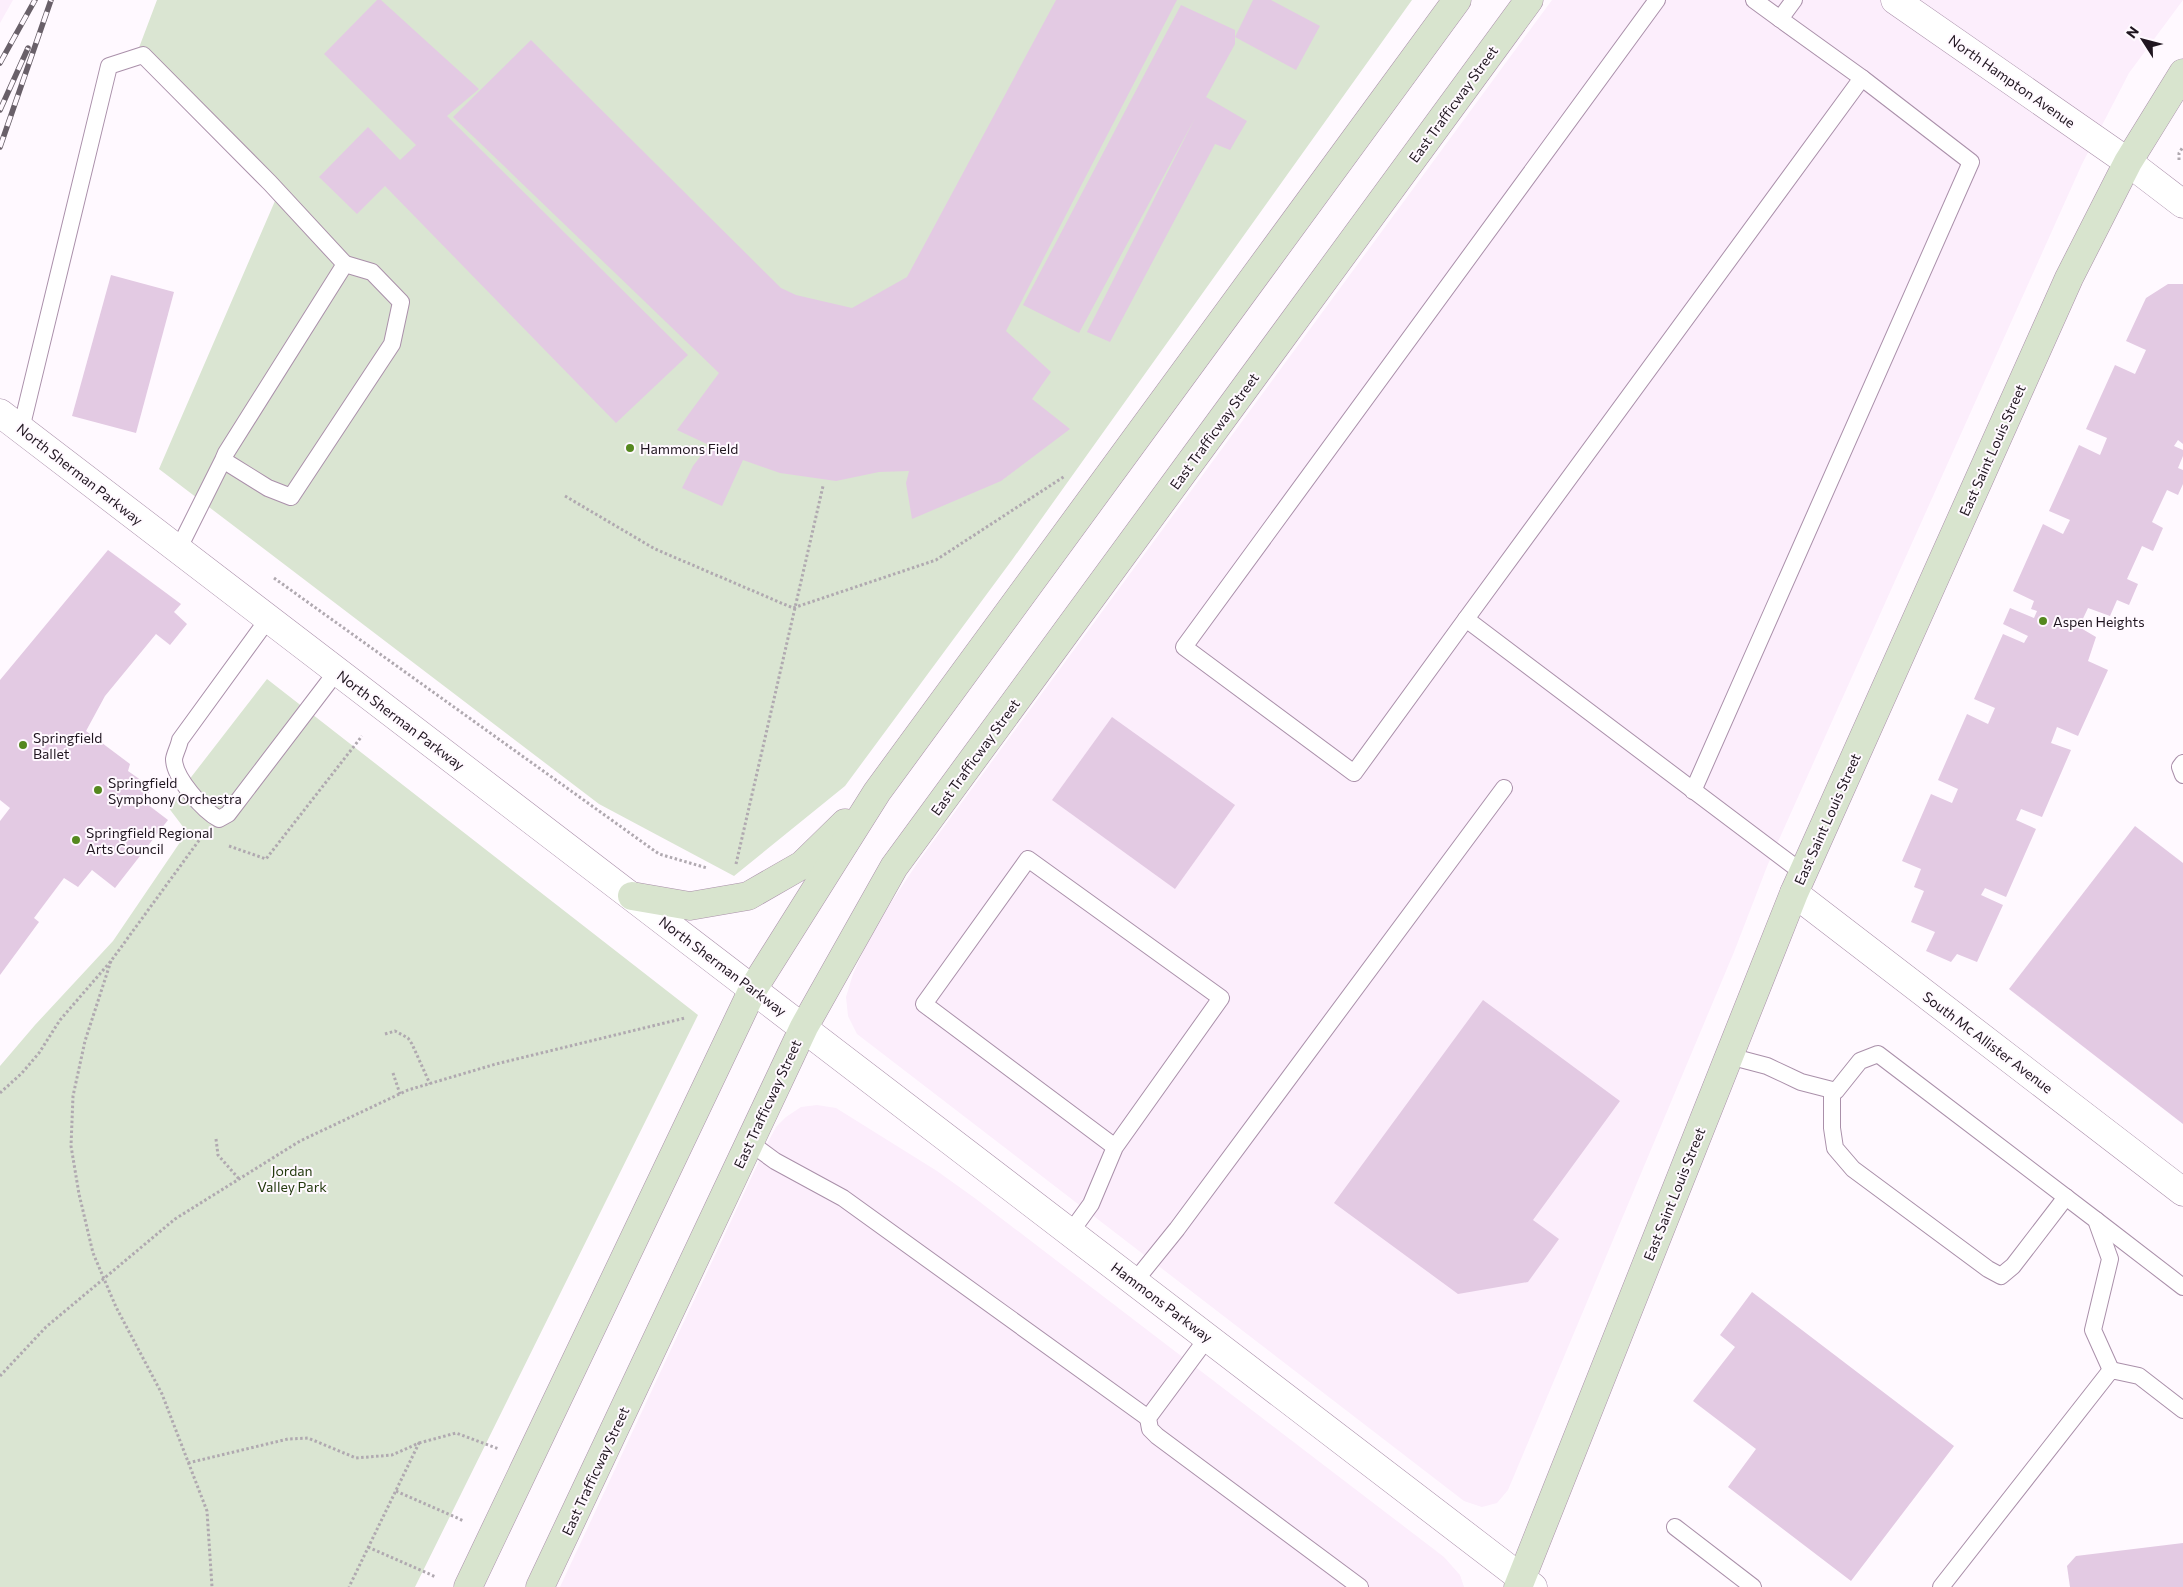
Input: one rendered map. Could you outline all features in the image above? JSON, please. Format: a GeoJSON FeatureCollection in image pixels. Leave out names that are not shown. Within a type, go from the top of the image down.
{"type":"FeatureCollection","features":[{"type":"Feature","properties":{"kind":"main road"},"geometry":{"type":"LineString","coordinates":[[468,1587],[753,989],[877,792],[1457,0]]}},
{"type":"Feature","properties":{"kind":"main road","name":"East Trafficway Street"},"geometry":{"type":"LineString","coordinates":[[540,1587],[804,1026],[894,867],[1529,0]]}},
{"type":"Feature","properties":{"kind":"main road","name":"East Saint Louis Street"},"geometry":{"type":"LineString","coordinates":[[1524,1584],[1798,883],[2069,278],[2128,162],[2183,74]]}},
{"type":"Feature","properties":{"kind":"main road"},"geometry":{"type":"LineString","coordinates":[[632,896],[690,906],[748,896],[802,865],[877,792]]}},
{"type":"Feature","properties":{"kind":"street","name":"North Hampton Avenue"},"geometry":{"type":"LineString","coordinates":[[1895,0],[2128,162],[2183,204]]}},
{"type":"Feature","properties":{"kind":"street","name":"North Sherman Parkway"},"geometry":{"type":"LineString","coordinates":[[0,412],[268,619],[804,1026]]}},
{"type":"Feature","properties":{"kind":"street","name":"South Mc Allister Avenue"},"geometry":{"type":"LineString","coordinates":[[1798,883],[2183,1192]]}},
{"type":"Feature","properties":{"kind":"street","name":"Hammons Parkway"},"geometry":{"type":"LineString","coordinates":[[804,1026],[1070,1233],[1208,1337],[1524,1584]]}},
{"type":"Feature","properties":{"kind":"lane"},"geometry":{"type":"LineString","coordinates":[[1657,0],[1184,648],[1354,773],[1862,78]]}},
{"type":"Feature","properties":{"kind":"lane"},"geometry":{"type":"LineString","coordinates":[[1693,791],[1971,162],[1862,78],[1754,0]]}},
{"type":"Feature","properties":{"kind":"lane"},"geometry":{"type":"LineString","coordinates":[[1780,19],[1794,0]]}},
{"type":"Feature","properties":{"kind":"lane"},"geometry":{"type":"LineString","coordinates":[[21,429],[109,66],[143,55],[270,183],[345,264],[372,272],[401,302],[392,344],[291,497],[268,488],[222,460]]}},
{"type":"Feature","properties":{"kind":"lane"},"geometry":{"type":"LineString","coordinates":[[178,550],[222,460],[345,264]]}},
{"type":"Feature","properties":{"kind":"lane"},"geometry":{"type":"LineString","coordinates":[[268,619],[180,740],[176,753],[174,760],[183,783],[209,814],[219,819],[228,814],[337,671]]}},
{"type":"Feature","properties":{"kind":"lane"},"geometry":{"type":"LineString","coordinates":[[1466,620],[1693,791],[1798,883]]}},
{"type":"Feature","properties":{"kind":"lane"},"geometry":{"type":"LineString","coordinates":[[2183,763],[2180,766],[2183,775]]}},
{"type":"Feature","properties":{"kind":"lane"},"geometry":{"type":"LineString","coordinates":[[1135,1281],[1177,1230],[1504,788]]}},
{"type":"Feature","properties":{"kind":"lane"},"geometry":{"type":"LineString","coordinates":[[1070,1233],[1091,1204],[1115,1147],[1221,998],[1028,858],[924,1004],[1115,1147]]}},
{"type":"Feature","properties":{"kind":"lane"},"geometry":{"type":"LineString","coordinates":[[1729,1056],[1767,1066],[1802,1082],[1836,1091],[1860,1061],[1878,1054],[2183,1287]]}},
{"type":"Feature","properties":{"kind":"lane"},"geometry":{"type":"LineString","coordinates":[[1832,1090],[1832,1128],[1835,1148],[1853,1169],[1988,1269],[2001,1276],[2013,1266],[2066,1198]]}},
{"type":"Feature","properties":{"kind":"lane"},"geometry":{"type":"LineString","coordinates":[[749,1142],[775,1160],[843,1198],[1148,1418],[1150,1429],[1157,1436],[1360,1587]]}},
{"type":"Feature","properties":{"kind":"lane"},"geometry":{"type":"LineString","coordinates":[[2096,1220],[2110,1259],[2092,1330],[2111,1370]]}},
{"type":"Feature","properties":{"kind":"lane"},"geometry":{"type":"LineString","coordinates":[[1148,1418],[1208,1337]]}},
{"type":"Feature","properties":{"kind":"lane"},"geometry":{"type":"LineString","coordinates":[[2111,1370],[2139,1376],[2183,1410]]}},
{"type":"Feature","properties":{"kind":"lane"},"geometry":{"type":"LineString","coordinates":[[1941,1587],[2111,1370]]}},
{"type":"Feature","properties":{"kind":"lane"},"geometry":{"type":"LineString","coordinates":[[1674,1527],[1753,1587]]}},
{"type":"Feature","properties":{"kind":"path"},"geometry":{"type":"LineString","coordinates":[[2179,153],[2183,147]]}},
{"type":"Feature","properties":{"kind":"path"},"geometry":{"type":"LineString","coordinates":[[565,496],[655,549],[794,608],[936,560],[1072,471]]}},
{"type":"Feature","properties":{"kind":"path"},"geometry":{"type":"LineString","coordinates":[[736,867],[822,486]]}},
{"type":"Feature","properties":{"kind":"path"},"geometry":{"type":"LineString","coordinates":[[270,575],[659,854],[715,871]]}},
{"type":"Feature","properties":{"kind":"path"},"geometry":{"type":"LineString","coordinates":[[220,843],[266,859],[362,736]]}},
{"type":"Feature","properties":{"kind":"path"},"geometry":{"type":"LineString","coordinates":[[0,1093],[22,1073],[60,1020],[111,962],[202,836]]}},
{"type":"Feature","properties":{"kind":"path"},"geometry":{"type":"LineString","coordinates":[[111,962],[85,1042],[73,1096],[71,1146],[78,1194],[93,1253],[116,1307],[162,1394],[208,1511],[212,1587]]}},
{"type":"Feature","properties":{"kind":"path"},"geometry":{"type":"LineString","coordinates":[[0,1376],[46,1327],[174,1219],[300,1141],[400,1094],[430,1084],[496,1064],[684,1018]]}},
{"type":"Feature","properties":{"kind":"path"},"geometry":{"type":"LineString","coordinates":[[385,1034],[395,1030],[408,1038],[430,1084]]}},
{"type":"Feature","properties":{"kind":"path"},"geometry":{"type":"LineString","coordinates":[[393,1074],[400,1094]]}},
{"type":"Feature","properties":{"kind":"path"},"geometry":{"type":"LineString","coordinates":[[216,1139],[218,1155],[240,1179]]}},
{"type":"Feature","properties":{"kind":"path"},"geometry":{"type":"LineString","coordinates":[[188,1463],[288,1439],[308,1438],[356,1458],[392,1455],[419,1443],[456,1433],[498,1449]]}},
{"type":"Feature","properties":{"kind":"path"},"geometry":{"type":"LineString","coordinates":[[349,1587],[419,1443]]}},
{"type":"Feature","properties":{"kind":"path"},"geometry":{"type":"LineString","coordinates":[[396,1491],[464,1521]]}},
{"type":"Feature","properties":{"kind":"path"},"geometry":{"type":"LineString","coordinates":[[368,1547],[437,1577]]}},
{"type":"Feature","properties":{"kind":"shaded area"},"geometry":{"type":"Polygon","coordinates":[[[0,0],[13,0],[0,23],[0,0]]]}},
{"type":"Feature","properties":{"kind":"shaded area"},"geometry":{"type":"Polygon","coordinates":[[[1552,0],[2183,0],[2129,73],[2082,164],[1768,864],[1734,952],[1508,1490],[1497,1503],[1482,1507],[1464,1501],[857,1034],[848,1016],[846,997],[853,974],[873,930],[918,862],[1552,0]]]}},
{"type":"Feature","properties":{"kind":"shaded area"},"geometry":{"type":"Polygon","coordinates":[[[817,1105],[836,1108],[937,1171],[976,1199],[1444,1557],[1460,1575],[1464,1587],[560,1587],[776,1127],[786,1117],[801,1107],[817,1105]]]}},
{"type":"Feature","properties":{"kind":"green space","name":"Hammons Field"},"geometry":{"type":"Polygon","coordinates":[[[157,0],[1412,0],[1012,560],[845,786],[734,876],[599,804],[159,469],[278,194],[137,53],[157,0]]]}},
{"type":"Feature","properties":{"kind":"green space","name":"Jordan Valley Park"},"geometry":{"type":"Polygon","coordinates":[[[267,679],[698,1015],[415,1587],[0,1587],[0,1066],[35,1025],[113,941],[187,832],[168,807],[267,679]]]}},
{"type":"Feature","properties":{"kind":"building"},"geometry":{"type":"Polygon","coordinates":[[[377,0],[381,0],[479,89],[447,116],[688,355],[616,423],[385,186],[357,214],[319,177],[368,127],[400,160],[416,145],[324,54],[377,0]]]}},
{"type":"Feature","properties":{"kind":"building"},"geometry":{"type":"Polygon","coordinates":[[[1056,0],[1177,0],[1006,331],[1051,372],[1032,399],[1070,429],[1001,481],[912,519],[906,483],[909,471],[879,472],[836,481],[780,473],[743,460],[722,506],[682,488],[693,466],[709,445],[677,430],[719,373],[453,117],[531,40],[781,288],[796,295],[852,308],[907,277],[1056,0]]]}},
{"type":"Feature","properties":{"kind":"building"},"geometry":{"type":"Polygon","coordinates":[[[1253,0],[1271,0],[1320,26],[1296,70],[1235,37],[1253,0]]]}},
{"type":"Feature","properties":{"kind":"building"},"geometry":{"type":"Polygon","coordinates":[[[1181,5],[1235,30],[1235,44],[1206,97],[1247,121],[1230,150],[1215,144],[1110,342],[1087,332],[1195,118],[1079,333],[1023,305],[1181,5]]]}},
{"type":"Feature","properties":{"kind":"building"},"geometry":{"type":"Polygon","coordinates":[[[111,275],[174,292],[136,433],[72,416],[111,275]]]}},
{"type":"Feature","properties":{"kind":"building","name":"Aspen Heights"},"geometry":{"type":"Polygon","coordinates":[[[2168,284],[2183,284],[2183,444],[2178,440],[2174,446],[2183,450],[2183,456],[2178,468],[2183,470],[2183,484],[2178,495],[2167,490],[2152,522],[2163,528],[2153,551],[2142,546],[2127,579],[2138,584],[2129,605],[2117,600],[2110,616],[2088,608],[2079,627],[2096,637],[2088,661],[2108,670],[2078,736],[2057,727],[2051,743],[2071,750],[2042,817],[2021,809],[2016,820],[2036,829],[2006,897],[1985,888],[1981,895],[2003,905],[1977,962],[1957,954],[1951,962],[1926,951],[1935,932],[1911,922],[1924,891],[1914,887],[1921,869],[1902,861],[1931,794],[1952,803],[1958,789],[1938,780],[1967,714],[1988,724],[1995,708],[1974,699],[2003,634],[2024,643],[2028,636],[2003,624],[2010,608],[2034,618],[2037,611],[2031,609],[2034,601],[2013,591],[2043,524],[2063,534],[2070,520],[2049,511],[2079,445],[2100,455],[2107,438],[2086,429],[2115,365],[2135,374],[2146,350],[2126,341],[2146,298],[2168,284]]]}},
{"type":"Feature","properties":{"kind":"building"},"geometry":{"type":"Polygon","coordinates":[[[108,550],[181,604],[174,612],[187,624],[170,645],[156,634],[105,696],[86,731],[130,764],[128,771],[152,788],[143,801],[168,820],[115,888],[92,870],[78,887],[64,878],[34,918],[39,922],[0,975],[0,821],[10,808],[0,800],[0,680],[108,550]]]}},
{"type":"Feature","properties":{"kind":"building"},"geometry":{"type":"Polygon","coordinates":[[[1112,717],[1235,805],[1175,889],[1052,800],[1112,717]]]}},
{"type":"Feature","properties":{"kind":"building"},"geometry":{"type":"Polygon","coordinates":[[[2135,826],[2183,863],[2183,1124],[2009,989],[2135,826]]]}},
{"type":"Feature","properties":{"kind":"building"},"geometry":{"type":"Polygon","coordinates":[[[1483,1000],[1620,1101],[1533,1220],[1559,1239],[1528,1282],[1458,1294],[1334,1203],[1483,1000]]]}},
{"type":"Feature","properties":{"kind":"building"},"geometry":{"type":"Polygon","coordinates":[[[1752,1292],[1954,1446],[1851,1581],[1728,1487],[1756,1449],[1693,1401],[1735,1347],[1720,1335],[1752,1292]]]}},
{"type":"Feature","properties":{"kind":"building"},"geometry":{"type":"Polygon","coordinates":[[[2183,1543],[2183,1587],[2070,1587],[2067,1566],[2076,1556],[2183,1543]]]}},
{"type":"Feature","properties":{"kind":"railway"},"geometry":{"type":"LineString","coordinates":[[0,63],[35,0]]}},
{"type":"Feature","properties":{"kind":"railway"},"geometry":{"type":"LineString","coordinates":[[0,147],[51,0]]}},
{"type":"Feature","properties":{"kind":"railway"},"geometry":{"type":"LineString","coordinates":[[0,110],[28,48]]}},
{"type":"Feature","properties":{"kind":"place","name":"Hammons Field"},"geometry":{"type":"Point","coordinates":[630,448]}},
{"type":"Feature","properties":{"kind":"place","name":"Aspen Heights"},"geometry":{"type":"Point","coordinates":[2043,621]}},
{"type":"Feature","properties":{"kind":"place","name":"Springfield Ballet"},"geometry":{"type":"Point","coordinates":[23,745]}},
{"type":"Feature","properties":{"kind":"place","name":"Springfield Symphony Orchestra"},"geometry":{"type":"Point","coordinates":[98,790]}},
{"type":"Feature","properties":{"kind":"place","name":"Springfield Regional Arts Council"},"geometry":{"type":"Point","coordinates":[76,840]}}]}
